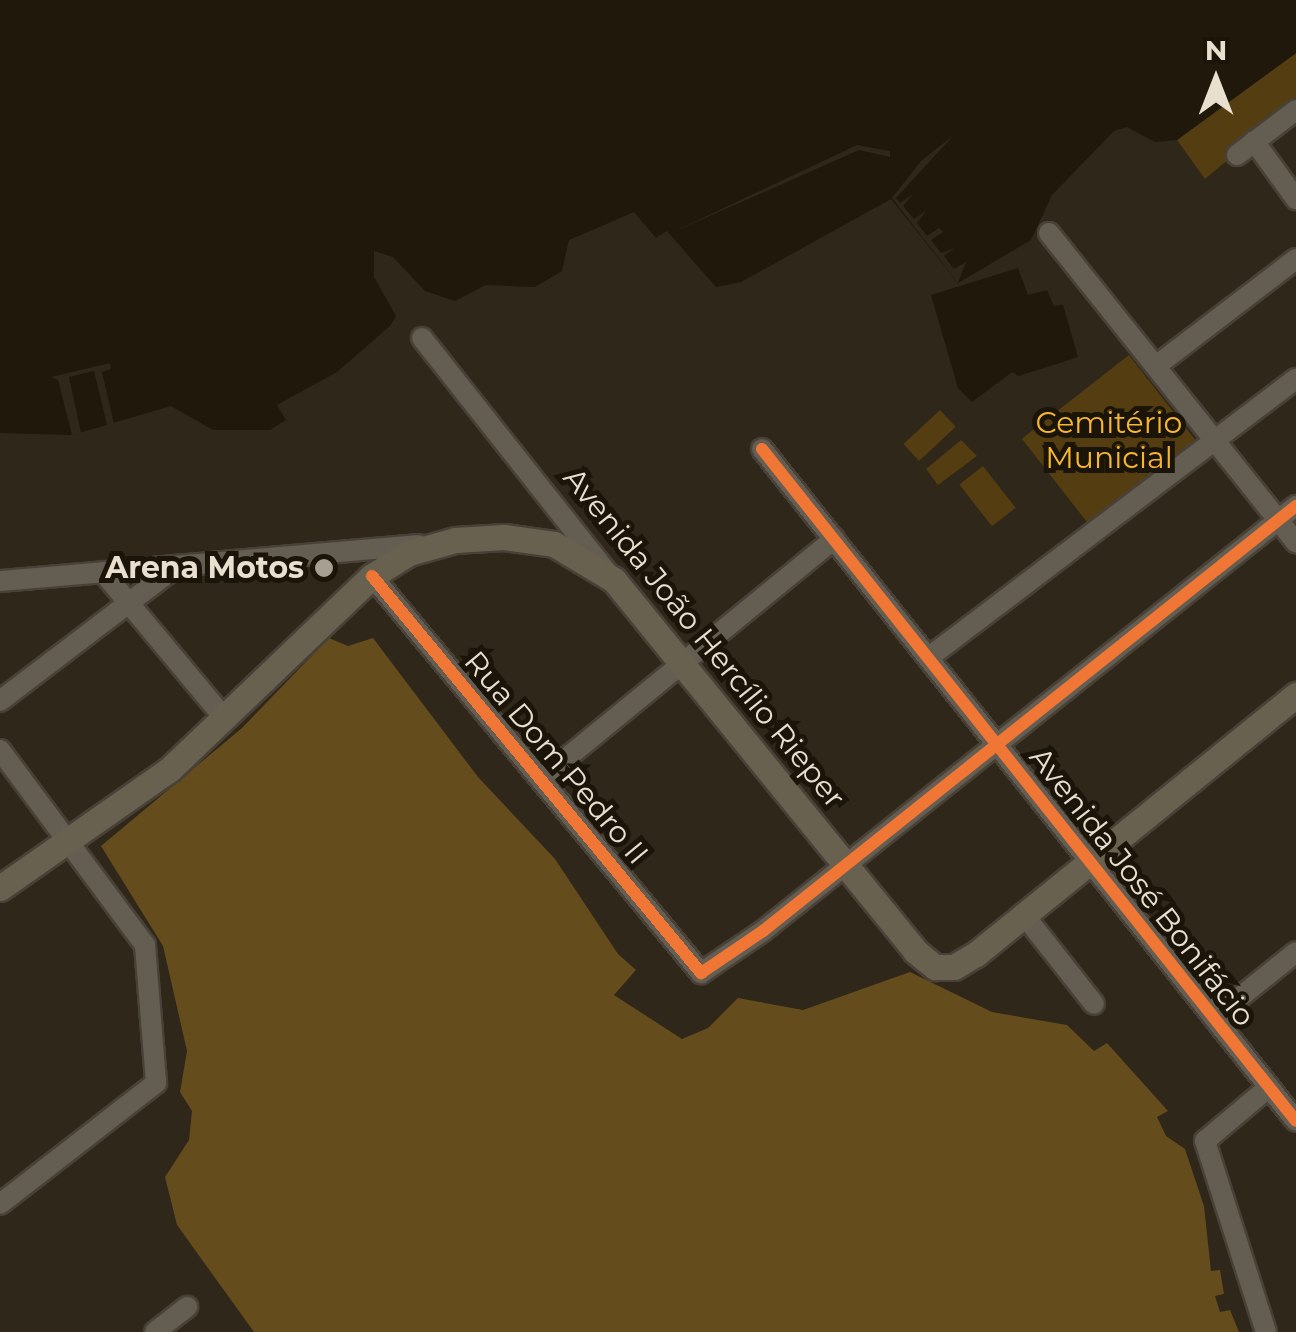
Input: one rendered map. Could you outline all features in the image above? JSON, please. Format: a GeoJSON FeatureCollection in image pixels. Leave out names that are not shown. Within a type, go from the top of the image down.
{"type":"FeatureCollection","features":[{"type":"Feature","properties":{"kind":"main road"},"geometry":{"type":"LineString","coordinates":[[0,888],[72,843],[226,720],[372,576],[435,544],[541,541],[578,554],[614,580]]}},
{"type":"Feature","properties":{"kind":"main road","name":"Avenida João Hercílio Rieper"},"geometry":{"type":"LineString","coordinates":[[614,580],[915,951],[944,968],[963,963],[1024,916]]}},
{"type":"Feature","properties":{"kind":"main road"},"geometry":{"type":"LineString","coordinates":[[1024,916],[1296,695]]}},
{"type":"Feature","properties":{"kind":"street"},"geometry":{"type":"LineString","coordinates":[[1238,156],[1296,110]]}},
{"type":"Feature","properties":{"kind":"street"},"geometry":{"type":"LineString","coordinates":[[1254,141],[1296,198]]}},
{"type":"Feature","properties":{"kind":"street"},"geometry":{"type":"LineString","coordinates":[[1049,233],[1296,542]]}},
{"type":"Feature","properties":{"kind":"street"},"geometry":{"type":"LineString","coordinates":[[1156,366],[1296,259]]}},
{"type":"Feature","properties":{"kind":"street","name":"Avenida João Hercílio Rieper"},"geometry":{"type":"LineString","coordinates":[[422,338],[614,580]]}},
{"type":"Feature","properties":{"kind":"street"},"geometry":{"type":"LineString","coordinates":[[928,658],[1296,379]]}},
{"type":"Feature","properties":{"kind":"street","name":"Avenida José Bonifácio"},"geometry":{"type":"LineString","coordinates":[[762,449],[1296,1121]]}},
{"type":"Feature","properties":{"kind":"street"},"geometry":{"type":"LineString","coordinates":[[846,865],[1296,506]]}},
{"type":"Feature","properties":{"kind":"street"},"geometry":{"type":"LineString","coordinates":[[540,780],[834,540]]}},
{"type":"Feature","properties":{"kind":"street"},"geometry":{"type":"LineString","coordinates":[[0,581],[435,544]]}},
{"type":"Feature","properties":{"kind":"street"},"geometry":{"type":"LineString","coordinates":[[0,701],[178,564]]}},
{"type":"Feature","properties":{"kind":"street"},"geometry":{"type":"LineString","coordinates":[[103,572],[226,720]]}},
{"type":"Feature","properties":{"kind":"street","name":"Rua Dom Pedro II"},"geometry":{"type":"LineString","coordinates":[[372,576],[701,973],[846,865]]}},
{"type":"Feature","properties":{"kind":"street"},"geometry":{"type":"LineString","coordinates":[[0,750],[146,945],[156,1083],[0,1204]]}},
{"type":"Feature","properties":{"kind":"street"},"geometry":{"type":"LineString","coordinates":[[1024,916],[1094,1004]]}},
{"type":"Feature","properties":{"kind":"street"},"geometry":{"type":"LineString","coordinates":[[1214,1018],[1296,952]]}},
{"type":"Feature","properties":{"kind":"street"},"geometry":{"type":"LineString","coordinates":[[1266,1332],[1205,1141],[1269,1087]]}},
{"type":"Feature","properties":{"kind":"street"},"geometry":{"type":"LineString","coordinates":[[155,1332],[187,1307]]}},
{"type":"Feature","properties":{"kind":"green space"},"geometry":{"type":"Polygon","coordinates":[[[1296,53],[1296,103],[1205,179],[1177,140],[1296,53]]]}},
{"type":"Feature","properties":{"kind":"green space","name":"Cemitério Municial"},"geometry":{"type":"Polygon","coordinates":[[[1129,355],[1196,441],[1089,525],[1022,439],[1129,355]]]}},
{"type":"Feature","properties":{"kind":"green space"},"geometry":{"type":"Polygon","coordinates":[[[940,410],[956,427],[919,461],[903,444],[940,410]]]}},
{"type":"Feature","properties":{"kind":"green space"},"geometry":{"type":"Polygon","coordinates":[[[961,440],[977,456],[938,485],[926,469],[961,440]]]}},
{"type":"Feature","properties":{"kind":"green space"},"geometry":{"type":"Polygon","coordinates":[[[983,466],[1016,508],[992,526],[959,484],[983,466]]]}},
{"type":"Feature","properties":{"kind":"shaded area"},"geometry":{"type":"Polygon","coordinates":[[[0,0],[1296,0],[1296,53],[1177,140],[1155,142],[1127,127],[1114,131],[1052,195],[1031,240],[958,283],[891,199],[741,282],[716,287],[667,231],[656,238],[634,212],[569,240],[562,271],[535,287],[486,285],[455,301],[425,291],[393,257],[374,251],[374,277],[396,316],[390,326],[337,372],[277,405],[286,420],[270,430],[213,430],[171,406],[72,435],[0,433],[0,0]]]}},
{"type":"Feature","properties":{"kind":"shaded area"},"geometry":{"type":"Polygon","coordinates":[[[1018,268],[1028,295],[1047,290],[1054,306],[1063,305],[1078,357],[1019,376],[1012,372],[972,402],[958,388],[931,295],[1018,268]]]}},
{"type":"Feature","properties":{"kind":"shaded area"},"geometry":{"type":"Polygon","coordinates":[[[329,638],[348,646],[373,638],[478,777],[555,859],[618,954],[636,970],[614,995],[682,1039],[708,1028],[738,998],[803,1010],[910,972],[992,1012],[1067,1025],[1094,1051],[1107,1043],[1168,1111],[1157,1117],[1166,1136],[1185,1149],[1204,1206],[1211,1271],[1220,1270],[1224,1294],[1215,1296],[1220,1312],[1230,1310],[1239,1332],[254,1332],[177,1225],[165,1177],[189,1140],[192,1111],[180,1092],[187,1051],[163,946],[101,846],[242,728],[329,638]]]}},
{"type":"Feature","properties":{"kind":"pier"},"geometry":{"type":"Polygon","coordinates":[[[954,135],[896,198],[900,203],[913,194],[903,206],[914,219],[926,211],[917,223],[927,236],[939,228],[943,232],[931,240],[941,253],[955,248],[944,256],[954,269],[966,262],[958,283],[892,198],[921,161],[954,135]]]}},
{"type":"Feature","properties":{"kind":"pier"},"geometry":{"type":"Polygon","coordinates":[[[857,145],[890,151],[890,157],[859,150],[669,234],[857,145]]]}},
{"type":"Feature","properties":{"kind":"pier"},"geometry":{"type":"Polygon","coordinates":[[[110,363],[111,369],[102,372],[114,424],[107,425],[94,371],[69,377],[81,433],[72,435],[58,380],[51,377],[110,363]]]}},
{"type":"Feature","properties":{"kind":"cycle path"},"geometry":{"type":"LineString","coordinates":[[762,449],[1296,1121]]}},
{"type":"Feature","properties":{"kind":"cycle path"},"geometry":{"type":"LineString","coordinates":[[372,576],[701,973],[763,931],[1296,506]]}},
{"type":"Feature","properties":{"kind":"place","name":"Arena Motos"},"geometry":{"type":"Point","coordinates":[324,568]}}]}
